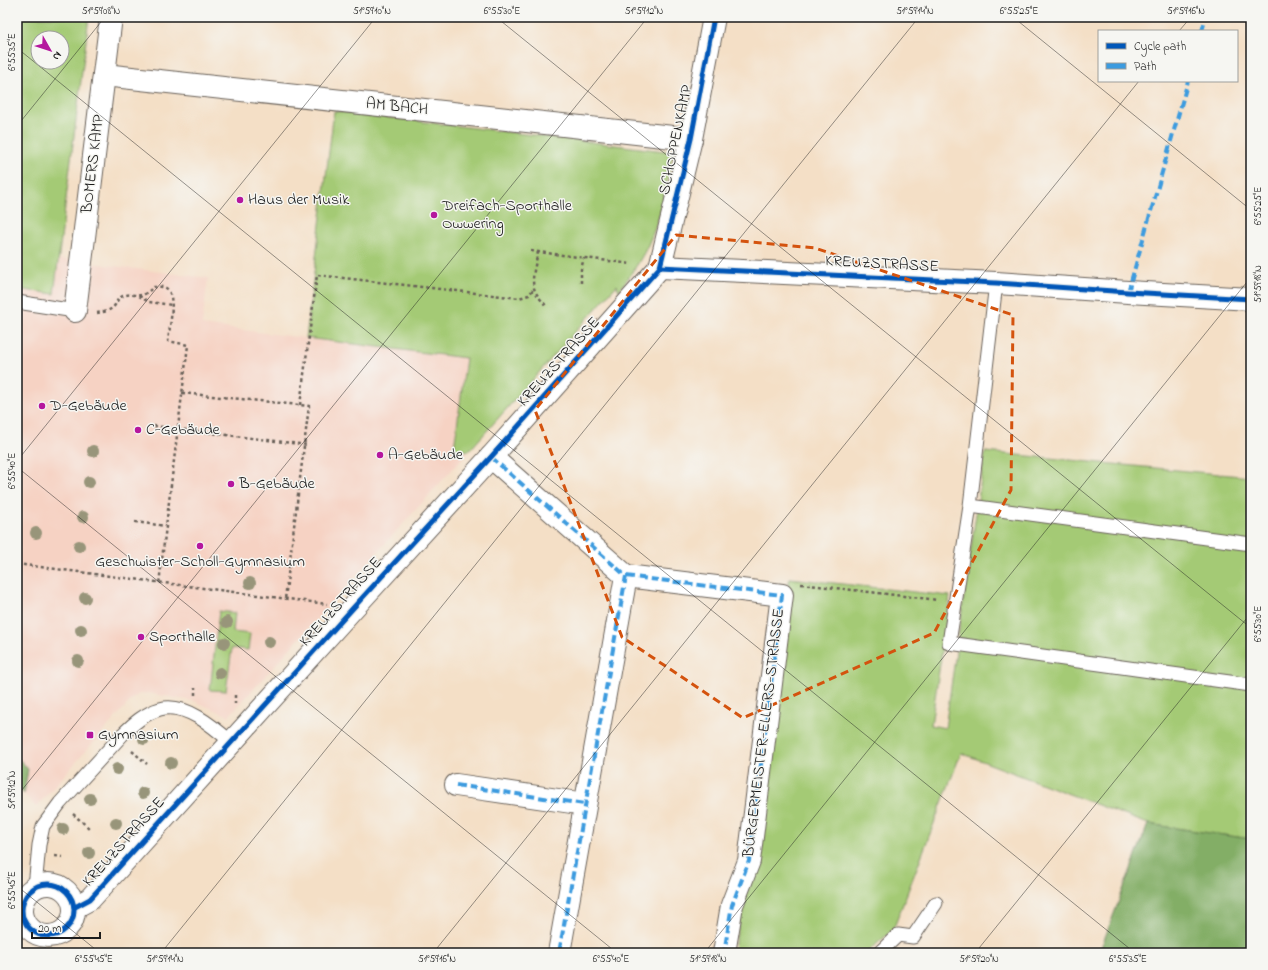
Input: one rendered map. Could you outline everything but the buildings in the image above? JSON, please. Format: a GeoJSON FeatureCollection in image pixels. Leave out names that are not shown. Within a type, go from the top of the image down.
{"type":"FeatureCollection","features":[{"type":"Feature","properties":{"kind":"street","name":"BOMERS KAMP"},"geometry":{"type":"LineString","coordinates":[[75,310],[111,17]]}},
{"type":"Feature","properties":{"kind":"street","name":"SCHOPPENKAMP"},"geometry":{"type":"LineString","coordinates":[[660,267],[691,139],[714,17]]}},
{"type":"Feature","properties":{"kind":"street","name":"AM BACH"},"geometry":{"type":"LineString","coordinates":[[104,75],[691,139]]}},
{"type":"Feature","properties":{"kind":"street","name":"KREUZSTRASSE"},"geometry":{"type":"LineString","coordinates":[[75,907],[90,899],[491,457],[660,267],[996,283],[1251,299]]}},
{"type":"Feature","properties":{"kind":"street"},"geometry":{"type":"LineString","coordinates":[[491,457],[626,576],[559,953]]}},
{"type":"Feature","properties":{"kind":"street","name":"BÜRGERMEISTER-ELLERS-STRASSE"},"geometry":{"type":"LineString","coordinates":[[626,576],[782,595],[749,861],[732,905],[724,953]]}},
{"type":"Feature","properties":{"kind":"street"},"geometry":{"type":"LineString","coordinates":[[456,785],[585,804]]}},
{"type":"Feature","properties":{"kind":"street"},"geometry":{"type":"LineString","coordinates":[[43,884],[61,886],[73,899],[75,907],[72,924],[59,935],[52,945],[42,936],[34,933],[20,920],[22,905],[25,898],[35,887],[43,884]]}},
{"type":"Feature","properties":{"kind":"lane"},"geometry":{"type":"LineString","coordinates":[[996,283],[970,506],[949,643],[1251,686]]}},
{"type":"Feature","properties":{"kind":"lane"},"geometry":{"type":"LineString","coordinates":[[17,302],[75,310]]}},
{"type":"Feature","properties":{"kind":"lane"},"geometry":{"type":"LineString","coordinates":[[970,506],[1251,544]]}},
{"type":"Feature","properties":{"kind":"lane"},"geometry":{"type":"LineString","coordinates":[[35,887],[39,846],[43,826],[60,803],[122,734],[133,724],[161,708],[178,708],[214,727],[231,742]]}},
{"type":"Feature","properties":{"kind":"lane"},"geometry":{"type":"LineString","coordinates":[[879,953],[898,935],[914,937],[936,903]]}},
{"type":"Feature","properties":{"kind":"path"},"geometry":{"type":"LineString","coordinates":[[531,251],[660,267]]}},
{"type":"Feature","properties":{"kind":"path"},"geometry":{"type":"LineString","coordinates":[[538,252],[534,277],[534,288],[540,299],[548,307]]}},
{"type":"Feature","properties":{"kind":"path"},"geometry":{"type":"LineString","coordinates":[[581,283],[580,269],[584,258]]}},
{"type":"Feature","properties":{"kind":"path"},"geometry":{"type":"LineString","coordinates":[[300,405],[317,275],[519,298],[530,295],[534,288]]}},
{"type":"Feature","properties":{"kind":"path"},"geometry":{"type":"LineString","coordinates":[[75,310],[97,313],[107,311],[114,307],[117,301],[125,295],[139,296],[149,292],[153,287],[165,287],[172,297],[168,342],[188,345],[159,584]]}},
{"type":"Feature","properties":{"kind":"path"},"geometry":{"type":"LineString","coordinates":[[139,296],[149,302],[172,305]]}},
{"type":"Feature","properties":{"kind":"path"},"geometry":{"type":"LineString","coordinates":[[182,393],[309,406],[306,444],[285,599]]}},
{"type":"Feature","properties":{"kind":"path"},"geometry":{"type":"LineString","coordinates":[[154,426],[306,444]]}},
{"type":"Feature","properties":{"kind":"path"},"geometry":{"type":"LineString","coordinates":[[135,522],[166,526]]}},
{"type":"Feature","properties":{"kind":"path"},"geometry":{"type":"LineString","coordinates":[[17,564],[159,584],[353,608]]}},
{"type":"Feature","properties":{"kind":"path"},"geometry":{"type":"LineString","coordinates":[[782,595],[793,583],[956,602]]}},
{"type":"Feature","properties":{"kind":"path"},"geometry":{"type":"LineString","coordinates":[[131,751],[147,764]]}},
{"type":"Feature","properties":{"kind":"highlighted area"},"geometry":{"type":"Polygon","coordinates":[[[676,235],[815,248],[1013,315],[1011,490],[934,633],[743,718],[622,637],[535,410],[676,235]]]}},
{"type":"Feature","properties":{"kind":"shaded area","name":"Geschwister-Scholl-Gymnasium"},"geometry":{"type":"Polygon","coordinates":[[[59,259],[208,278],[202,325],[466,358],[454,449],[469,451],[229,716],[194,701],[148,693],[139,694],[133,698],[36,807],[24,794],[28,769],[17,757],[17,289],[54,294],[59,259]]]}},
{"type":"Feature","properties":{"kind":"green space"},"geometry":{"type":"Polygon","coordinates":[[[17,17],[89,17],[54,294],[17,289],[17,17]]]}},
{"type":"Feature","properties":{"kind":"green space"},"geometry":{"type":"Polygon","coordinates":[[[334,111],[673,152],[659,217],[648,245],[632,272],[619,291],[617,285],[469,451],[454,449],[466,358],[306,338],[334,111]]]}},
{"type":"Feature","properties":{"kind":"green space"},"geometry":{"type":"Polygon","coordinates":[[[985,452],[1251,477],[1251,839],[1148,824],[961,753],[893,930],[866,953],[733,953],[742,908],[759,855],[789,578],[950,596],[931,725],[945,728],[985,452]]]}},
{"type":"Feature","properties":{"kind":"green space"},"geometry":{"type":"Polygon","coordinates":[[[219,611],[235,613],[233,632],[250,634],[248,650],[232,648],[226,691],[210,690],[219,611]]]}},
{"type":"Feature","properties":{"kind":"green space"},"geometry":{"type":"Polygon","coordinates":[[[17,757],[28,769],[24,794],[17,786],[17,757]]]}},
{"type":"Feature","properties":{"kind":"green space"},"geometry":{"type":"Polygon","coordinates":[[[1148,824],[1251,839],[1251,953],[1099,953],[1148,824]]]}},
{"type":"Feature","properties":{"kind":"marked path"},"geometry":{"type":"LineString","coordinates":[[1202,30],[1206,17]]}},
{"type":"Feature","properties":{"kind":"marked path"},"geometry":{"type":"LineString","coordinates":[[1128,292],[1188,82]]}},
{"type":"Feature","properties":{"kind":"marked path"},"geometry":{"type":"LineString","coordinates":[[491,457],[626,576],[559,953]]}},
{"type":"Feature","properties":{"kind":"marked path"},"geometry":{"type":"LineString","coordinates":[[626,576],[782,595],[749,861],[732,905],[724,953]]}},
{"type":"Feature","properties":{"kind":"marked path"},"geometry":{"type":"LineString","coordinates":[[456,785],[585,804]]}},
{"type":"Feature","properties":{"kind":"cycle path"},"geometry":{"type":"LineString","coordinates":[[75,907],[90,899],[491,457],[660,267],[691,139],[714,17]]}},
{"type":"Feature","properties":{"kind":"cycle path"},"geometry":{"type":"LineString","coordinates":[[660,267],[996,283],[1251,299]]}},
{"type":"Feature","properties":{"kind":"cycle path"},"geometry":{"type":"LineString","coordinates":[[43,884],[53,884],[67,891],[74,905],[74,910],[74,915],[67,929],[53,936],[43,936],[33,932],[26,925],[22,915],[22,905],[26,895],[33,888],[43,884]]}},
{"type":"Feature","properties":{"kind":"place","name":"Haus der Musik"},"geometry":{"type":"Point","coordinates":[240,200]}},
{"type":"Feature","properties":{"kind":"place","name":"Dreifach-Sporthalle Owwering"},"geometry":{"type":"Point","coordinates":[434,215]}},
{"type":"Feature","properties":{"kind":"place","name":"D-Gebäude"},"geometry":{"type":"Point","coordinates":[42,406]}},
{"type":"Feature","properties":{"kind":"place","name":"C-Gebäude"},"geometry":{"type":"Point","coordinates":[138,430]}},
{"type":"Feature","properties":{"kind":"place","name":"A-Gebäude"},"geometry":{"type":"Point","coordinates":[380,455]}},
{"type":"Feature","properties":{"kind":"place","name":"B-Gebäude"},"geometry":{"type":"Point","coordinates":[231,484]}},
{"type":"Feature","properties":{"kind":"place","name":"Geschwister-Scholl-Gymnasium"},"geometry":{"type":"Point","coordinates":[200,546]}},
{"type":"Feature","properties":{"kind":"place","name":"Sporthalle"},"geometry":{"type":"Point","coordinates":[141,637]}},
{"type":"Feature","properties":{"kind":"place","name":"Gymnasium"},"geometry":{"type":"Point","coordinates":[90,735]}}]}
